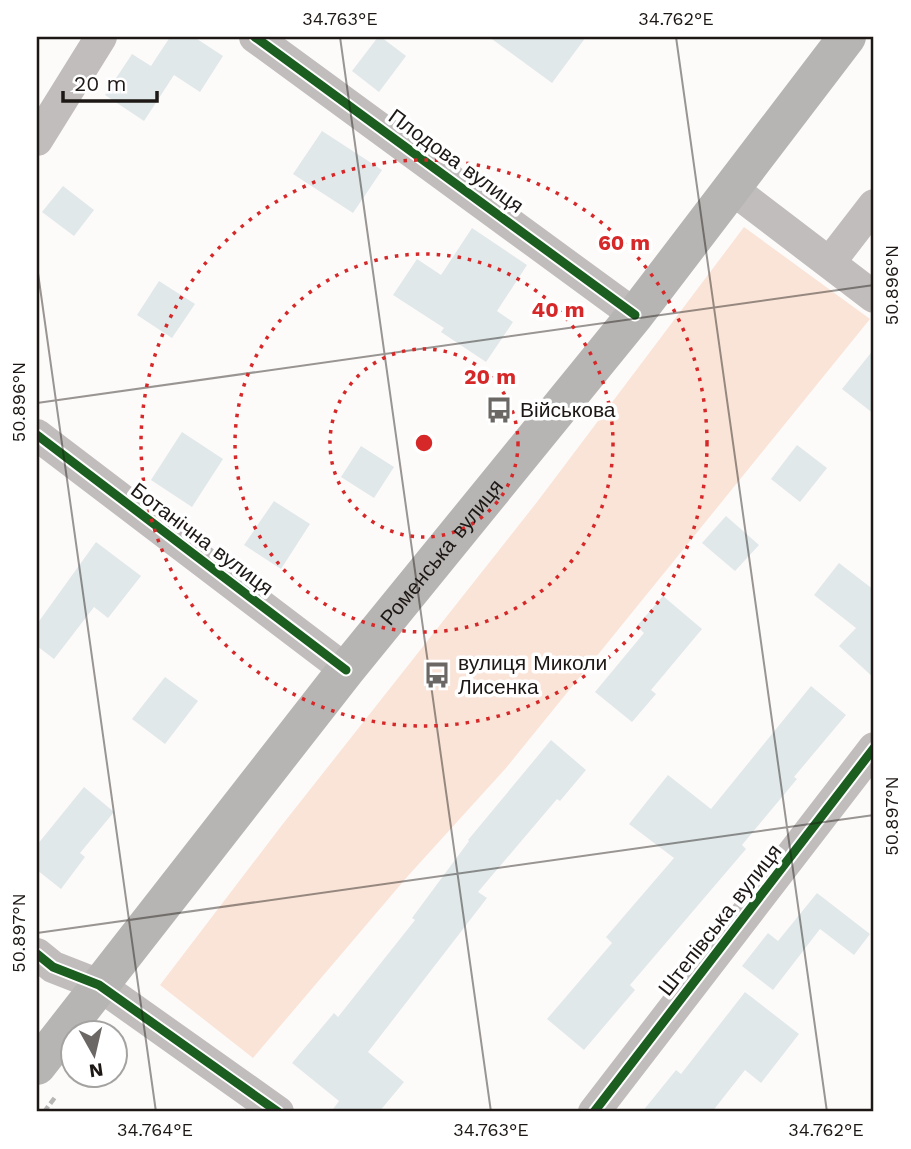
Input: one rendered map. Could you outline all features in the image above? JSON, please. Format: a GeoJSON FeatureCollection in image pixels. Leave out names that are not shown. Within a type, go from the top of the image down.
{"type":"FeatureCollection","features":[{"type":"Feature","properties":{"kind":"main road","name":"Роменська вулиця"},"geometry":{"type":"LineString","coordinates":[[37,1066],[346,670],[635,315],[846,37]]}},
{"type":"Feature","properties":{"kind":"street"},"geometry":{"type":"LineString","coordinates":[[37,140],[102,37]]}},
{"type":"Feature","properties":{"kind":"street","name":"Плодова вулиця"},"geometry":{"type":"LineString","coordinates":[[255,37],[635,315]]}},
{"type":"Feature","properties":{"kind":"street"},"geometry":{"type":"LineString","coordinates":[[731,188],[874,297]]}},
{"type":"Feature","properties":{"kind":"street"},"geometry":{"type":"LineString","coordinates":[[830,262],[874,205]]}},
{"type":"Feature","properties":{"kind":"street","name":"Ботанічна вулиця"},"geometry":{"type":"LineString","coordinates":[[37,435],[346,670]]}},
{"type":"Feature","properties":{"kind":"street","name":"Штепівська вулиця"},"geometry":{"type":"LineString","coordinates":[[594,1112],[874,748]]}},
{"type":"Feature","properties":{"kind":"street"},"geometry":{"type":"LineString","coordinates":[[37,954],[53,967],[99,985],[278,1112]]}},
{"type":"Feature","properties":{"kind":"shaded area"},"geometry":{"type":"Polygon","coordinates":[[[744,227],[870,319],[506,768],[407,877],[253,1058],[160,985],[282,825],[537,502],[744,227]]]}},
{"type":"Feature","properties":{"kind":"building"},"geometry":{"type":"Polygon","coordinates":[[[170,37],[194,37],[223,56],[200,92],[174,75],[144,121],[105,95],[132,54],[151,66],[170,37]]]}},
{"type":"Feature","properties":{"kind":"building"},"geometry":{"type":"Polygon","coordinates":[[[378,37],[406,56],[379,92],[352,71],[378,37]]]}},
{"type":"Feature","properties":{"kind":"building"},"geometry":{"type":"Polygon","coordinates":[[[489,37],[586,37],[552,83],[489,37]]]}},
{"type":"Feature","properties":{"kind":"building"},"geometry":{"type":"Polygon","coordinates":[[[322,131],[382,170],[353,213],[293,174],[322,131]]]}},
{"type":"Feature","properties":{"kind":"building"},"geometry":{"type":"Polygon","coordinates":[[[63,186],[94,210],[74,236],[42,212],[63,186]]]}},
{"type":"Feature","properties":{"kind":"building"},"geometry":{"type":"Polygon","coordinates":[[[472,228],[527,265],[497,311],[513,322],[486,362],[441,332],[444,328],[393,295],[417,259],[441,275],[472,228]]]}},
{"type":"Feature","properties":{"kind":"building"},"geometry":{"type":"Polygon","coordinates":[[[159,281],[195,304],[172,338],[137,315],[159,281]]]}},
{"type":"Feature","properties":{"kind":"building"},"geometry":{"type":"Polygon","coordinates":[[[874,349],[874,414],[842,389],[874,349]]]}},
{"type":"Feature","properties":{"kind":"building"},"geometry":{"type":"Polygon","coordinates":[[[182,432],[223,459],[192,507],[151,480],[182,432]]]}},
{"type":"Feature","properties":{"kind":"building"},"geometry":{"type":"Polygon","coordinates":[[[797,445],[827,468],[800,502],[771,479],[797,445]]]}},
{"type":"Feature","properties":{"kind":"building"},"geometry":{"type":"Polygon","coordinates":[[[361,446],[394,467],[374,498],[341,477],[361,446]]]}},
{"type":"Feature","properties":{"kind":"building"},"geometry":{"type":"Polygon","coordinates":[[[274,501],[310,524],[281,569],[244,545],[274,501]]]}},
{"type":"Feature","properties":{"kind":"building"},"geometry":{"type":"Polygon","coordinates":[[[726,516],[759,545],[735,571],[702,543],[726,516]]]}},
{"type":"Feature","properties":{"kind":"building"},"geometry":{"type":"Polygon","coordinates":[[[96,542],[141,576],[108,618],[94,607],[54,659],[37,646],[37,624],[96,542]]]}},
{"type":"Feature","properties":{"kind":"building"},"geometry":{"type":"Polygon","coordinates":[[[839,563],[874,590],[874,678],[839,646],[856,628],[814,595],[839,563]]]}},
{"type":"Feature","properties":{"kind":"building"},"geometry":{"type":"Polygon","coordinates":[[[663,596],[702,629],[651,690],[656,694],[632,722],[595,692],[644,633],[637,626],[663,596]]]}},
{"type":"Feature","properties":{"kind":"building"},"geometry":{"type":"Polygon","coordinates":[[[165,677],[198,701],[165,744],[132,719],[165,677]]]}},
{"type":"Feature","properties":{"kind":"building"},"geometry":{"type":"Polygon","coordinates":[[[811,686],[846,715],[742,845],[746,849],[630,985],[635,990],[584,1050],[547,1019],[612,943],[606,937],[674,858],[629,824],[668,775],[711,809],[811,686]]]}},
{"type":"Feature","properties":{"kind":"building"},"geometry":{"type":"Polygon","coordinates":[[[551,740],[586,770],[560,801],[557,799],[478,892],[487,898],[368,1052],[404,1082],[379,1112],[331,1112],[339,1101],[292,1063],[334,1013],[338,1017],[415,920],[412,918],[468,840],[551,740]]]}},
{"type":"Feature","properties":{"kind":"building"},"geometry":{"type":"Polygon","coordinates":[[[84,787],[114,812],[80,853],[85,857],[61,889],[37,870],[37,845],[84,787]]]}},
{"type":"Feature","properties":{"kind":"building"},"geometry":{"type":"Polygon","coordinates":[[[817,893],[870,934],[854,955],[820,929],[773,990],[742,966],[768,933],[778,941],[817,893]]]}},
{"type":"Feature","properties":{"kind":"building"},"geometry":{"type":"Polygon","coordinates":[[[745,992],[799,1034],[761,1083],[745,1070],[712,1112],[642,1112],[676,1070],[681,1074],[745,992]]]}},
{"type":"Feature","properties":{"kind":"cycle path"},"geometry":{"type":"LineString","coordinates":[[255,37],[635,315]]}},
{"type":"Feature","properties":{"kind":"cycle path"},"geometry":{"type":"LineString","coordinates":[[37,435],[346,670]]}},
{"type":"Feature","properties":{"kind":"cycle path"},"geometry":{"type":"LineString","coordinates":[[594,1112],[874,748]]}},
{"type":"Feature","properties":{"kind":"cycle path"},"geometry":{"type":"LineString","coordinates":[[37,954],[53,967],[99,985],[278,1112]]}},
{"type":"Feature","properties":{"kind":"place","name":"Військова"},"geometry":{"type":"Point","coordinates":[499,410]}},
{"type":"Feature","properties":{"kind":"place","name":"вулиця Миколи Лисенка"},"geometry":{"type":"Point","coordinates":[437,675]}}]}
